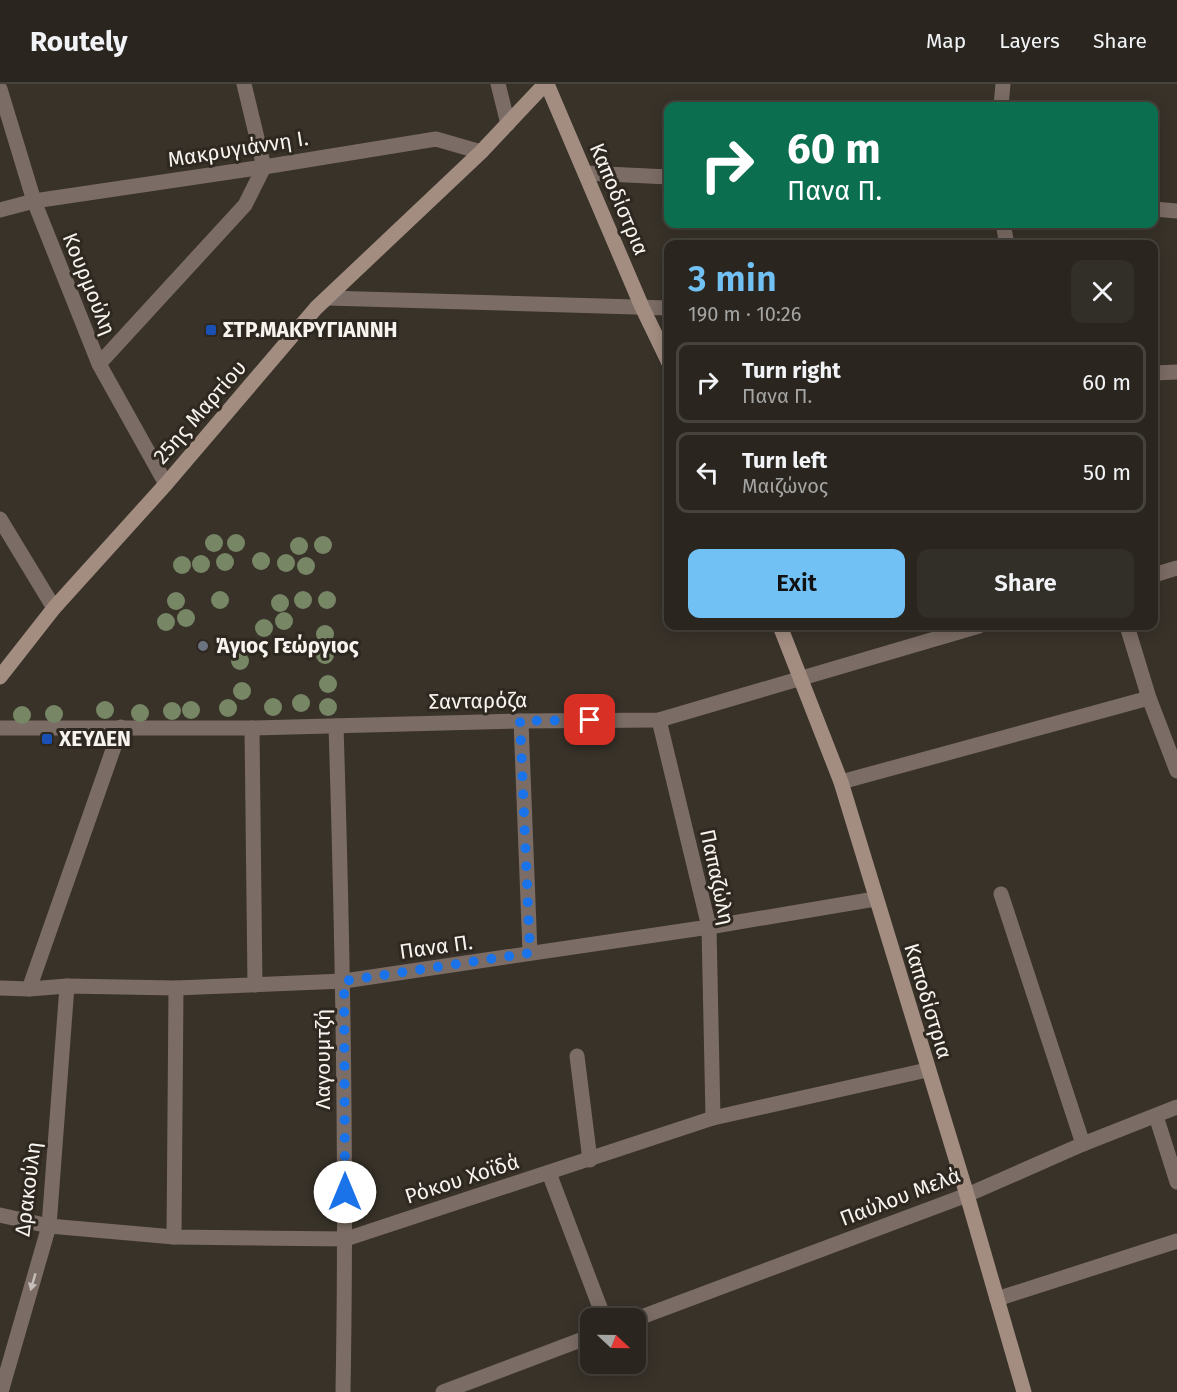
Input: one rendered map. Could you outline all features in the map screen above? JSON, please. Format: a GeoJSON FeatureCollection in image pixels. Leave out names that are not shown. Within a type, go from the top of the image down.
{"type":"FeatureCollection","features":[{"type":"Feature","properties":{"kind":"street"},"geometry":{"type":"LineString","coordinates":[[99,364],[245,205],[264,167],[244,84]]}},
{"type":"Feature","properties":{"kind":"street"},"geometry":{"type":"LineString","coordinates":[[498,84],[508,124]]}},
{"type":"Feature","properties":{"kind":"street","name":"25ης Μαρτίου"},"geometry":{"type":"LineString","coordinates":[[0,678],[54,608],[166,484],[316,308],[481,152],[546,84]]}},
{"type":"Feature","properties":{"kind":"street","name":"Καποδίστρια"},"geometry":{"type":"LineString","coordinates":[[546,84],[664,353]]}},
{"type":"Feature","properties":{"kind":"street"},"geometry":{"type":"LineString","coordinates":[[1001,102],[1003,84]]}},
{"type":"Feature","properties":{"kind":"street","name":"Κουρμούλη"},"geometry":{"type":"LineString","coordinates":[[0,89],[34,201],[99,364],[166,484]]}},
{"type":"Feature","properties":{"kind":"street","name":"Μακρυγιάννη Ι."},"geometry":{"type":"LineString","coordinates":[[0,210],[34,201],[436,139],[481,152]]}},
{"type":"Feature","properties":{"kind":"street"},"geometry":{"type":"LineString","coordinates":[[585,172],[664,177]]}},
{"type":"Feature","properties":{"kind":"street"},"geometry":{"type":"LineString","coordinates":[[1158,209],[1177,211]]}},
{"type":"Feature","properties":{"kind":"street"},"geometry":{"type":"LineString","coordinates":[[327,298],[664,308]]}},
{"type":"Feature","properties":{"kind":"street"},"geometry":{"type":"LineString","coordinates":[[1158,373],[1177,372]]}},
{"type":"Feature","properties":{"kind":"street"},"geometry":{"type":"LineString","coordinates":[[0,519],[54,608]]}},
{"type":"Feature","properties":{"kind":"street"},"geometry":{"type":"LineString","coordinates":[[1158,574],[1177,568]]}},
{"type":"Feature","properties":{"kind":"street","name":"Καποδίστρια"},"geometry":{"type":"LineString","coordinates":[[782,630],[841,782],[967,1195],[1024,1392]]}},
{"type":"Feature","properties":{"kind":"street","name":"Σανταρόζα"},"geometry":{"type":"LineString","coordinates":[[0,729],[252,728],[660,720],[959,630]]}},
{"type":"Feature","properties":{"kind":"street"},"geometry":{"type":"LineString","coordinates":[[1128,630],[1149,698],[1177,771]]}},
{"type":"Feature","properties":{"kind":"street"},"geometry":{"type":"LineString","coordinates":[[841,782],[1149,698]]}},
{"type":"Feature","properties":{"kind":"street","name":"Παπαζώλη"},"geometry":{"type":"LineString","coordinates":[[660,720],[709,927],[713,1118]]}},
{"type":"Feature","properties":{"kind":"street"},"geometry":{"type":"LineString","coordinates":[[520,721],[530,953]]}},
{"type":"Feature","properties":{"kind":"street","name":"Λαγουμτζή"},"geometry":{"type":"LineString","coordinates":[[336,726],[344,981],[346,1239],[343,1392]]}},
{"type":"Feature","properties":{"kind":"street"},"geometry":{"type":"LineString","coordinates":[[29,989],[121,727]]}},
{"type":"Feature","properties":{"kind":"street"},"geometry":{"type":"LineString","coordinates":[[252,728],[255,985]]}},
{"type":"Feature","properties":{"kind":"street"},"geometry":{"type":"LineString","coordinates":[[1001,894],[1083,1144]]}},
{"type":"Feature","properties":{"kind":"street","name":"Πανα Π."},"geometry":{"type":"LineString","coordinates":[[0,988],[29,989],[67,986],[176,988],[344,981],[709,927],[875,899]]}},
{"type":"Feature","properties":{"kind":"street","name":"Δρακούλη"},"geometry":{"type":"LineString","coordinates":[[1,1392],[49,1226],[67,986]]}},
{"type":"Feature","properties":{"kind":"street"},"geometry":{"type":"LineString","coordinates":[[174,1237],[176,988]]}},
{"type":"Feature","properties":{"kind":"street"},"geometry":{"type":"LineString","coordinates":[[577,1056],[590,1160]]}},
{"type":"Feature","properties":{"kind":"street","name":"Ρόκου Χοϊδά"},"geometry":{"type":"LineString","coordinates":[[0,1215],[49,1226],[174,1237],[346,1239],[713,1118],[927,1070]]}},
{"type":"Feature","properties":{"kind":"street","name":"Παύλου Μελά"},"geometry":{"type":"LineString","coordinates":[[646,1315],[967,1195],[1083,1144],[1177,1107]]}},
{"type":"Feature","properties":{"kind":"street"},"geometry":{"type":"LineString","coordinates":[[1156,1116],[1177,1182]]}},
{"type":"Feature","properties":{"kind":"street"},"geometry":{"type":"LineString","coordinates":[[549,1173],[600,1308]]}},
{"type":"Feature","properties":{"kind":"street"},"geometry":{"type":"LineString","coordinates":[[997,1299],[1177,1241]]}},
{"type":"Feature","properties":{"kind":"street"},"geometry":{"type":"LineString","coordinates":[[443,1392],[580,1340]]}},
{"type":"Feature","properties":{"kind":"place","name":"ΣΤΡ.ΜΑΚΡΥΓΙΑΝΝΗ"},"geometry":{"type":"Point","coordinates":[211,330]}},
{"type":"Feature","properties":{"kind":"place","name":"Άγιος Γεώργιος"},"geometry":{"type":"Point","coordinates":[203,646]}},
{"type":"Feature","properties":{"kind":"place","name":"ΧΕΥΔΕΝ"},"geometry":{"type":"Point","coordinates":[47,739]}},
{"type":"Feature","properties":{"kind":"route"},"geometry":{"type":"LineString","coordinates":[[345,1192],[344,981],[443,968],[530,953],[520,721],[590,720]]}}]}
